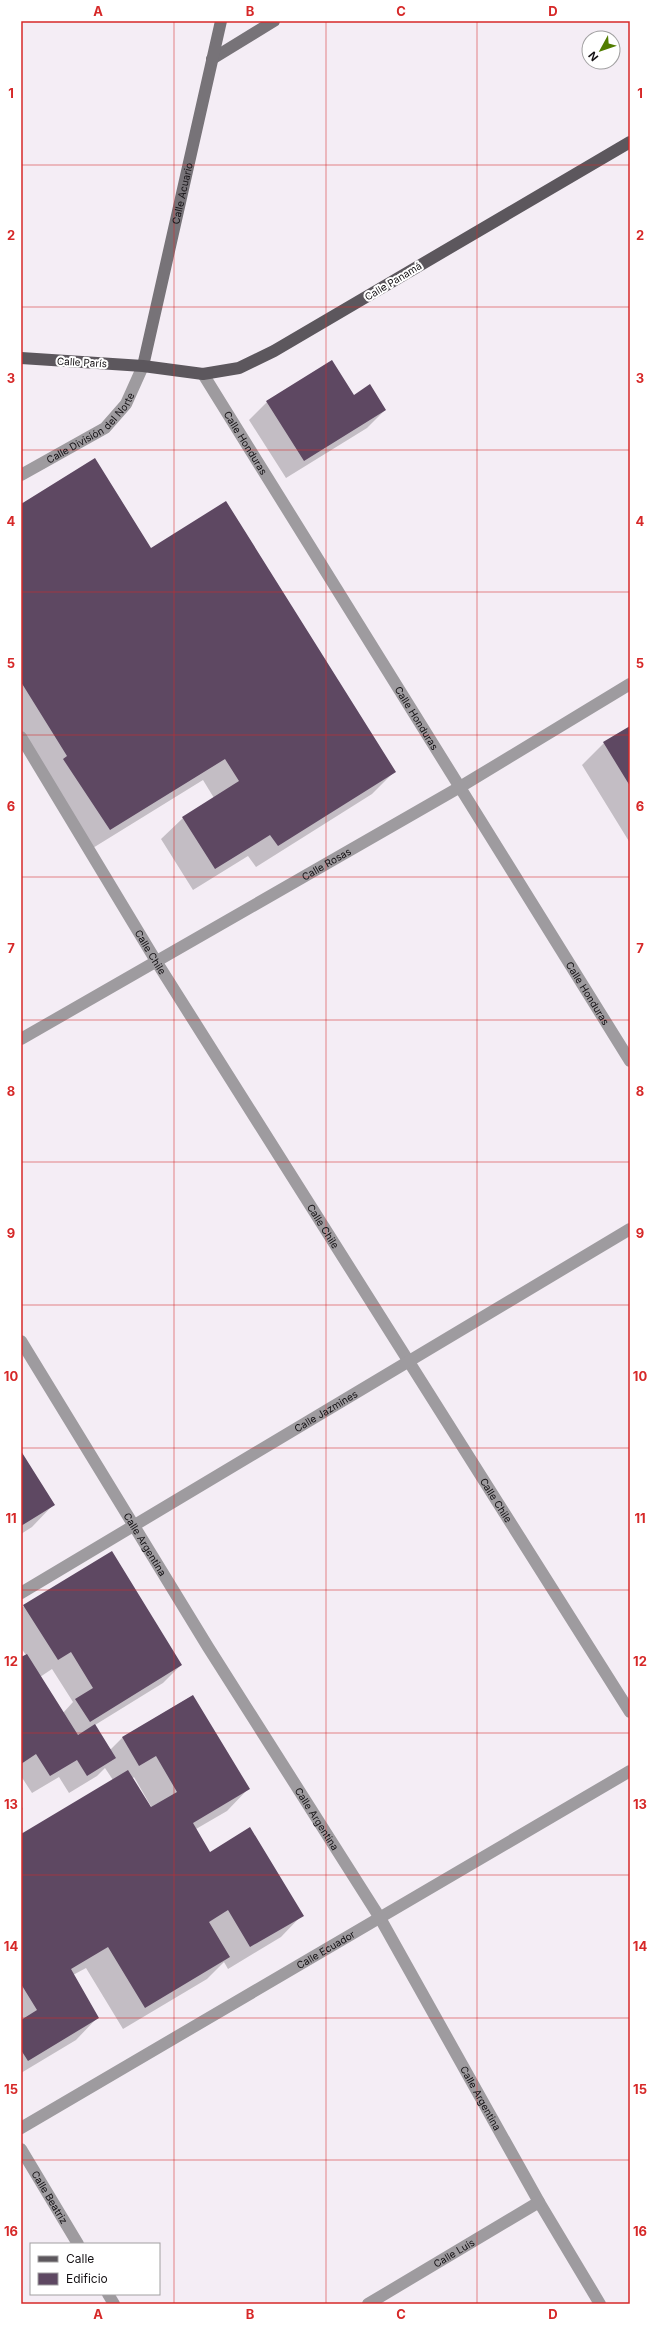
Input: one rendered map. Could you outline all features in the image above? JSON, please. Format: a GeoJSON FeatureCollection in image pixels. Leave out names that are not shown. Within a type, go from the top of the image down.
{"type":"FeatureCollection","features":[{"type":"Feature","properties":{"kind":"main road","name":"Calle Acuario"},"geometry":{"type":"LineString","coordinates":[[143,366],[221,21]]}},
{"type":"Feature","properties":{"kind":"main road"},"geometry":{"type":"LineString","coordinates":[[212,59],[274,21]]}},
{"type":"Feature","properties":{"kind":"main road","name":"Calle Panamá"},"geometry":{"type":"LineString","coordinates":[[143,366],[203,374],[239,368],[274,351],[630,142]]}},
{"type":"Feature","properties":{"kind":"main road","name":"Calle París"},"geometry":{"type":"LineString","coordinates":[[21,358],[143,366]]}},
{"type":"Feature","properties":{"kind":"street","name":"Calle División del Norte"},"geometry":{"type":"LineString","coordinates":[[21,475],[105,428],[126,404],[143,366]]}},
{"type":"Feature","properties":{"kind":"street","name":"Calle Honduras"},"geometry":{"type":"LineString","coordinates":[[203,374],[630,1061]]}},
{"type":"Feature","properties":{"kind":"street","name":"Calle Rosas"},"geometry":{"type":"LineString","coordinates":[[21,1039],[460,788],[630,684]]}},
{"type":"Feature","properties":{"kind":"street","name":"Calle Chile"},"geometry":{"type":"LineString","coordinates":[[21,737],[156,961],[630,1712]]}},
{"type":"Feature","properties":{"kind":"street","name":"Calle Jazmines"},"geometry":{"type":"LineString","coordinates":[[21,1593],[630,1229]]}},
{"type":"Feature","properties":{"kind":"street","name":"Calle Argentina"},"geometry":{"type":"LineString","coordinates":[[21,1341],[133,1526],[380,1918],[539,2202],[600,2304]]}},
{"type":"Feature","properties":{"kind":"street","name":"Calle Ecuador"},"geometry":{"type":"LineString","coordinates":[[21,2128],[630,1771]]}},
{"type":"Feature","properties":{"kind":"street","name":"Calle Beatriz"},"geometry":{"type":"LineString","coordinates":[[21,2150],[77,2243]]}},
{"type":"Feature","properties":{"kind":"street","name":"Calle Luis"},"geometry":{"type":"LineString","coordinates":[[368,2304],[539,2202]]}},
{"type":"Feature","properties":{"kind":"street"},"geometry":{"type":"LineString","coordinates":[[109,2295],[114,2304]]}},
{"type":"Feature","properties":{"kind":"building"},"geometry":{"type":"Polygon","coordinates":[[[332,360],[354,395],[370,384],[386,410],[304,461],[266,401],[332,360]]]}},
{"type":"Feature","properties":{"kind":"building"},"geometry":{"type":"Polygon","coordinates":[[[95,458],[151,548],[226,501],[396,772],[278,846],[270,835],[215,869],[182,817],[239,781],[225,759],[110,830],[63,759],[67,756],[21,682],[21,504],[95,458]]]}},
{"type":"Feature","properties":{"kind":"building"},"geometry":{"type":"Polygon","coordinates":[[[630,726],[630,786],[603,742],[630,726]]]}},
{"type":"Feature","properties":{"kind":"building"},"geometry":{"type":"Polygon","coordinates":[[[21,1451],[55,1505],[21,1526],[21,1451]]]}},
{"type":"Feature","properties":{"kind":"building"},"geometry":{"type":"Polygon","coordinates":[[[112,1551],[182,1665],[90,1722],[75,1699],[93,1688],[71,1652],[58,1660],[23,1605],[112,1551]]]}},
{"type":"Feature","properties":{"kind":"building"},"geometry":{"type":"Polygon","coordinates":[[[27,1654],[78,1735],[95,1724],[116,1758],[87,1776],[77,1760],[50,1776],[36,1754],[21,1764],[21,1657],[27,1654]]]}},
{"type":"Feature","properties":{"kind":"building"},"geometry":{"type":"Polygon","coordinates":[[[193,1695],[250,1789],[193,1823],[210,1852],[250,1827],[304,1916],[250,1947],[228,1910],[209,1922],[230,1957],[145,2008],[108,1947],[71,1969],[99,2018],[28,2061],[21,2050],[21,2020],[37,2010],[21,1984],[21,1834],[128,1770],[151,1807],[177,1792],[156,1756],[139,1766],[122,1737],[193,1695]]]}}]}
